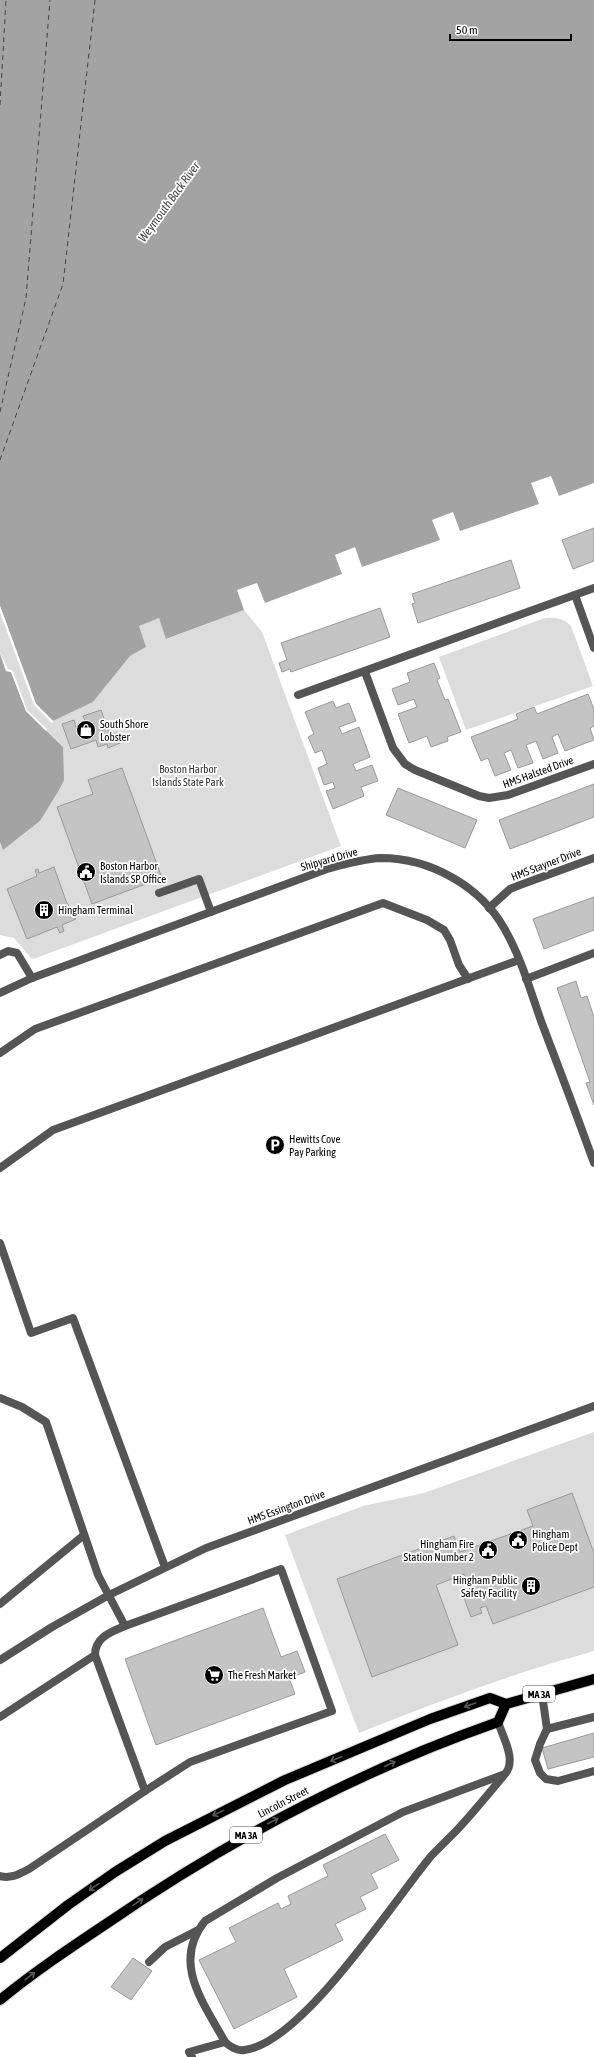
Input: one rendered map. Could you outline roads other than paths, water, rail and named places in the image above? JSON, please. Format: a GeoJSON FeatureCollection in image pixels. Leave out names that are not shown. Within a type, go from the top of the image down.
{"type":"FeatureCollection","features":[{"type":"Feature","properties":{"kind":"main road","name":"MA 3A"},"geometry":{"type":"LineString","coordinates":[[506,1704],[594,1679]]}},
{"type":"Feature","properties":{"kind":"main road","name":"Lincoln Street"},"geometry":{"type":"LineString","coordinates":[[0,1958],[68,1905],[115,1872],[165,1841],[210,1817],[286,1780],[430,1719],[490,1698],[506,1704]]}},
{"type":"Feature","properties":{"kind":"main road"},"geometry":{"type":"LineString","coordinates":[[498,1722],[506,1704]]}},
{"type":"Feature","properties":{"kind":"main road","name":"Lincoln Street"},"geometry":{"type":"LineString","coordinates":[[0,2000],[38,1969],[145,1897],[261,1827],[396,1762],[498,1722]]}},
{"type":"Feature","properties":{"kind":"street"},"geometry":{"type":"LineString","coordinates":[[298,695],[594,588]]}},
{"type":"Feature","properties":{"kind":"street"},"geometry":{"type":"LineString","coordinates":[[575,596],[594,648]]}},
{"type":"Feature","properties":{"kind":"street","name":"HMS Halsted Drive"},"geometry":{"type":"LineString","coordinates":[[365,672],[393,748],[398,757],[415,770],[472,794],[489,798],[498,798],[594,764]]}},
{"type":"Feature","properties":{"kind":"street","name":"Shipyard Drive"},"geometry":{"type":"LineString","coordinates":[[0,993],[32,978],[327,869],[359,860],[381,858],[407,860],[446,874],[468,887],[489,908],[503,926],[519,960],[594,1163]]}},
{"type":"Feature","properties":{"kind":"street","name":"HMS Stayner Drive"},"geometry":{"type":"LineString","coordinates":[[489,908],[510,889],[520,884],[594,858]]}},
{"type":"Feature","properties":{"kind":"street"},"geometry":{"type":"LineString","coordinates":[[160,893],[198,879],[211,912]]}},
{"type":"Feature","properties":{"kind":"street"},"geometry":{"type":"LineString","coordinates":[[0,1053],[35,1030],[381,903],[389,904],[444,930],[450,940],[459,965],[468,979]]}},
{"type":"Feature","properties":{"kind":"street"},"geometry":{"type":"LineString","coordinates":[[0,955],[8,951],[17,953],[32,978]]}},
{"type":"Feature","properties":{"kind":"street"},"geometry":{"type":"LineString","coordinates":[[526,979],[593,956]]}},
{"type":"Feature","properties":{"kind":"street"},"geometry":{"type":"LineString","coordinates":[[0,1168],[53,1130],[519,960]]}},
{"type":"Feature","properties":{"kind":"street"},"geometry":{"type":"LineString","coordinates":[[586,1140],[594,1137]]}},
{"type":"Feature","properties":{"kind":"street"},"geometry":{"type":"LineString","coordinates":[[0,1243],[31,1333],[74,1318],[165,1567]]}},
{"type":"Feature","properties":{"kind":"street"},"geometry":{"type":"LineString","coordinates":[[0,1398],[22,1407],[46,1422],[98,1575],[125,1626]]}},
{"type":"Feature","properties":{"kind":"street","name":"HMS Essington Drive"},"geometry":{"type":"LineString","coordinates":[[0,1660],[52,1627],[109,1595],[165,1567],[246,1533],[594,1406]]}},
{"type":"Feature","properties":{"kind":"street"},"geometry":{"type":"LineString","coordinates":[[0,1604],[84,1535]]}},
{"type":"Feature","properties":{"kind":"street"},"geometry":{"type":"LineString","coordinates":[[0,1876],[7,1878],[15,1876],[28,1869],[190,1762],[332,1711],[281,1569],[125,1626],[101,1639],[96,1646],[95,1655],[145,1791]]}},
{"type":"Feature","properties":{"kind":"street"},"geometry":{"type":"LineString","coordinates":[[0,1718],[95,1655]]}},
{"type":"Feature","properties":{"kind":"street"},"geometry":{"type":"LineString","coordinates":[[542,1694],[547,1729],[535,1760],[540,1772],[546,1779],[558,1781],[594,1771]]}},
{"type":"Feature","properties":{"kind":"street"},"geometry":{"type":"LineString","coordinates":[[547,1729],[594,1716]]}},
{"type":"Feature","properties":{"kind":"street"},"geometry":{"type":"LineString","coordinates":[[498,1722],[511,1761],[511,1768],[433,1855],[373,1933],[304,2013],[274,2038],[243,2050],[230,2046],[225,2042],[192,1981],[189,1968],[198,1930],[205,1921],[277,1878],[403,1812],[505,1774]]}},
{"type":"Feature","properties":{"kind":"street"},"geometry":{"type":"LineString","coordinates":[[149,1962],[165,1947],[198,1930]]}},
{"type":"Feature","properties":{"kind":"street"},"geometry":{"type":"LineString","coordinates":[[191,2055],[225,2042]]}},
{"type":"Feature","properties":{"kind":"water","name":"Weymouth Back River"},"geometry":{"type":"Polygon","coordinates":[[[0,0],[594,0],[594,483],[559,496],[551,476],[531,483],[539,504],[460,531],[453,512],[432,520],[440,540],[362,567],[355,547],[335,555],[342,574],[265,603],[257,583],[237,590],[244,610],[166,639],[159,618],[139,626],[146,647],[130,656],[93,702],[53,721],[36,704],[0,606],[0,0]]]}},
{"type":"Feature","properties":{"kind":"water"},"geometry":{"type":"Polygon","coordinates":[[[0,654],[6,671],[11,672],[26,711],[63,747],[64,780],[40,821],[3,850],[0,842],[0,654]]]}},
{"type":"Feature","properties":{"kind":"place","name":"South Shore Lobster"},"geometry":{"type":"Point","coordinates":[86,730]}},
{"type":"Feature","properties":{"kind":"place","name":"Boston Harbor Islands SP Office"},"geometry":{"type":"Point","coordinates":[86,872]}},
{"type":"Feature","properties":{"kind":"place","name":"Hingham Terminal"},"geometry":{"type":"Point","coordinates":[44,910]}},
{"type":"Feature","properties":{"kind":"place","name":"Hewitts Cove Pay Parking"},"geometry":{"type":"Point","coordinates":[275,1145]}},
{"type":"Feature","properties":{"kind":"place","name":"Hingham Police Dept"},"geometry":{"type":"Point","coordinates":[518,1540]}},
{"type":"Feature","properties":{"kind":"place","name":"Hingham Fire Station Number 2"},"geometry":{"type":"Point","coordinates":[488,1550]}},
{"type":"Feature","properties":{"kind":"place","name":"Hingham Public Safety Facility"},"geometry":{"type":"Point","coordinates":[531,1586]}},
{"type":"Feature","properties":{"kind":"place","name":"The Fresh Market"},"geometry":{"type":"Point","coordinates":[214,1675]}},
{"type":"Feature","properties":{"kind":"park label","name":"Boston Harbor Islands State Park"},"geometry":{"type":"Point","coordinates":[188,775]}}]}
